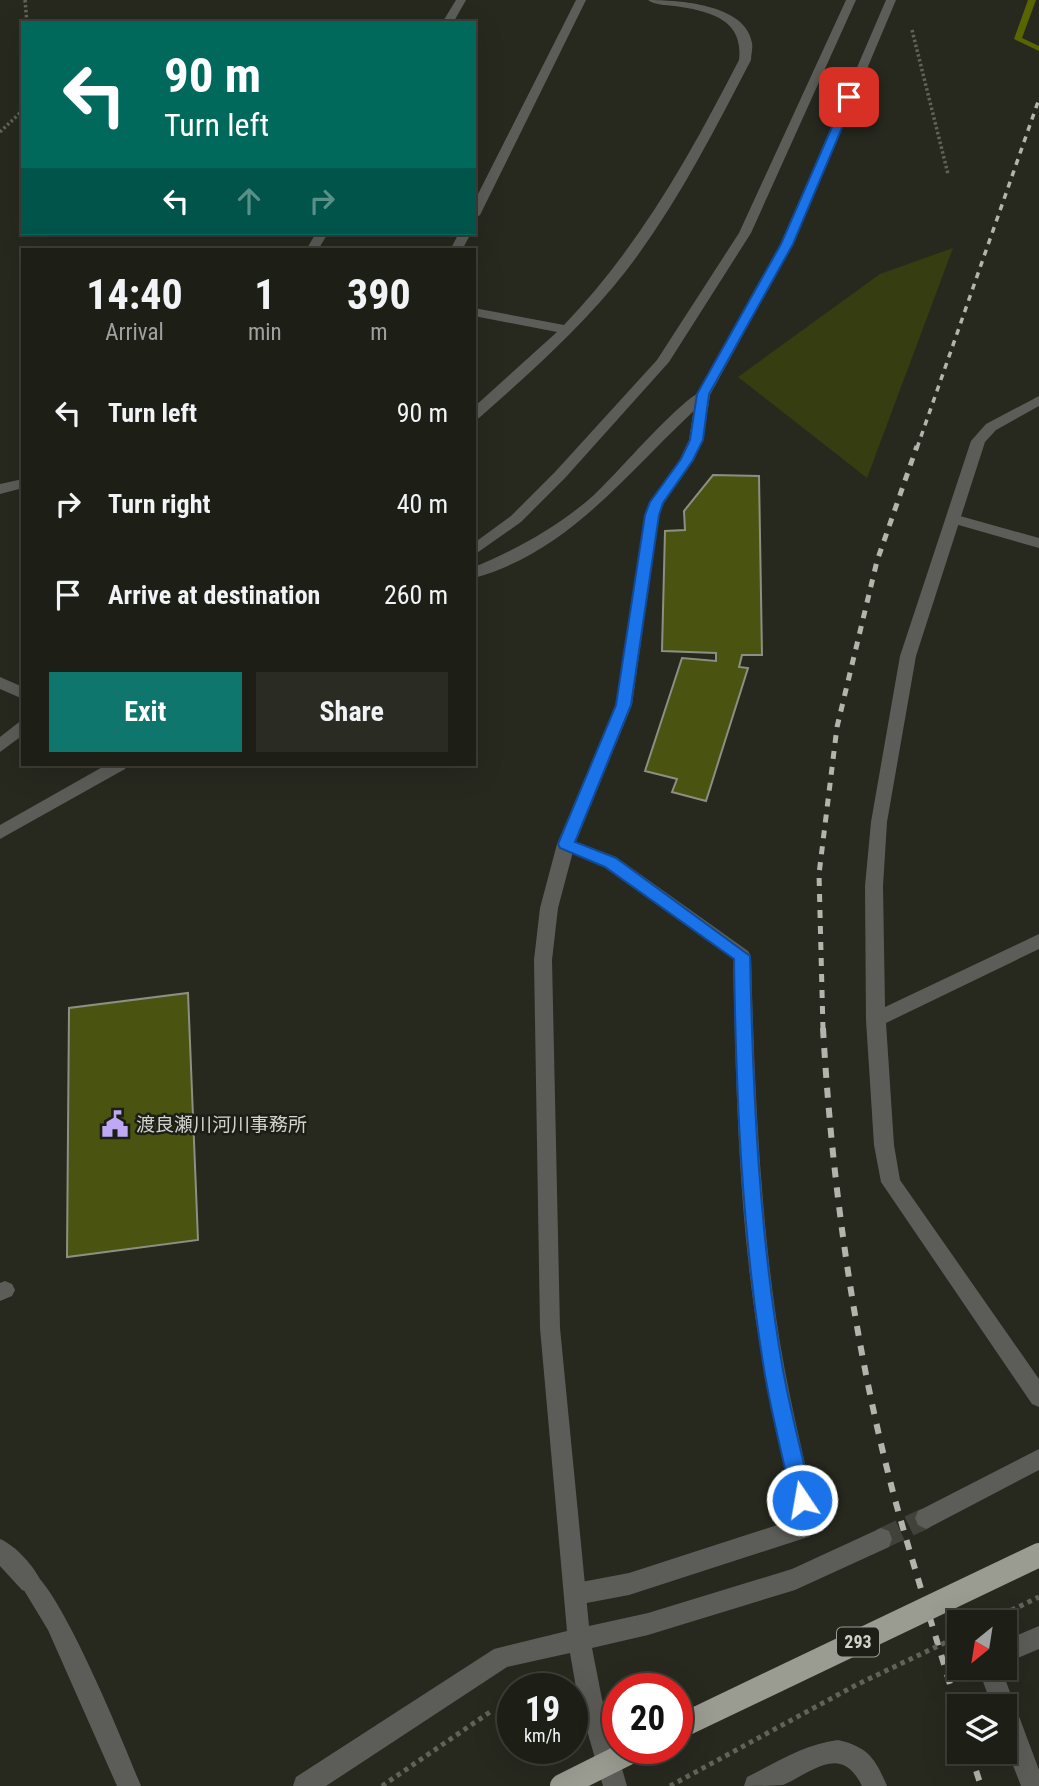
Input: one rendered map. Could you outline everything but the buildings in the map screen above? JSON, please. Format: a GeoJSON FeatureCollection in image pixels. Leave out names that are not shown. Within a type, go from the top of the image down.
{"type":"FeatureCollection","features":[{"type":"Feature","properties":{"kind":"highway","name":"293"},"geometry":{"type":"LineString","coordinates":[[693,1720],[1039,1555]]}},
{"type":"Feature","properties":{"kind":"highway"},"geometry":{"type":"LineString","coordinates":[[562,1786],[606,1764]]}},
{"type":"Feature","properties":{"kind":"street"},"geometry":{"type":"LineString","coordinates":[[448,21],[461,0]]}},
{"type":"Feature","properties":{"kind":"street"},"geometry":{"type":"LineString","coordinates":[[476,211],[581,0]]}},
{"type":"Feature","properties":{"kind":"street"},"geometry":{"type":"LineString","coordinates":[[476,413],[598,296],[657,218],[714,118],[747,51],[745,35],[728,19],[686,4],[653,0]]}},
{"type":"Feature","properties":{"kind":"street"},"geometry":{"type":"LineString","coordinates":[[476,549],[516,519],[560,475],[662,362],[745,233],[851,0]]}},
{"type":"Feature","properties":{"kind":"street"},"geometry":{"type":"LineString","coordinates":[[476,572],[501,561],[582,513],[673,420],[703,394],[787,244],[891,0]]}},
{"type":"Feature","properties":{"kind":"street"},"geometry":{"type":"LineString","coordinates":[[476,313],[565,329]]}},
{"type":"Feature","properties":{"kind":"street"},"geometry":{"type":"LineString","coordinates":[[615,1786],[590,1699],[579,1640],[550,1328],[544,974],[549,908],[566,844],[624,705],[652,515],[657,502],[687,460],[696,440],[703,394]]}},
{"type":"Feature","properties":{"kind":"street"},"geometry":{"type":"LineString","coordinates":[[1039,400],[991,427],[978,441],[908,656],[879,822],[874,886],[875,1020],[884,1145],[891,1182],[1039,1397]]}},
{"type":"Feature","properties":{"kind":"street"},"geometry":{"type":"LineString","coordinates":[[0,489],[21,484]]}},
{"type":"Feature","properties":{"kind":"street"},"geometry":{"type":"LineString","coordinates":[[953,519],[1039,543]]}},
{"type":"Feature","properties":{"kind":"street"},"geometry":{"type":"LineString","coordinates":[[0,682],[21,693]]}},
{"type":"Feature","properties":{"kind":"street"},"geometry":{"type":"LineString","coordinates":[[0,746],[21,727]]}},
{"type":"Feature","properties":{"kind":"street"},"geometry":{"type":"LineString","coordinates":[[0,833],[117,766]]}},
{"type":"Feature","properties":{"kind":"street"},"geometry":{"type":"LineString","coordinates":[[566,844],[610,862],[742,956],[744,1083],[755,1220],[774,1370],[808,1526],[629,1584],[576,1594]]}},
{"type":"Feature","properties":{"kind":"street"},"geometry":{"type":"LineString","coordinates":[[875,1020],[1039,941]]}},
{"type":"Feature","properties":{"kind":"street"},"geometry":{"type":"LineString","coordinates":[[926,1518],[1039,1459]]}},
{"type":"Feature","properties":{"kind":"street"},"geometry":{"type":"LineString","coordinates":[[304,1786],[502,1657],[648,1623],[795,1579],[881,1539]]}},
{"type":"Feature","properties":{"kind":"street"},"geometry":{"type":"LineString","coordinates":[[0,1550],[30,1582],[56,1622],[129,1786]]}},
{"type":"Feature","properties":{"kind":"street"},"geometry":{"type":"LineString","coordinates":[[1017,1647],[1039,1637]]}},
{"type":"Feature","properties":{"kind":"street"},"geometry":{"type":"LineString","coordinates":[[1017,1743],[1033,1786]]}},
{"type":"Feature","properties":{"kind":"street"},"geometry":{"type":"LineString","coordinates":[[756,1786],[824,1751],[846,1750],[869,1769],[875,1786]]}},
{"type":"Feature","properties":{"kind":"path"},"geometry":{"type":"LineString","coordinates":[[25,0],[27,21]]}},
{"type":"Feature","properties":{"kind":"path"},"geometry":{"type":"LineString","coordinates":[[912,30],[948,174]]}},
{"type":"Feature","properties":{"kind":"path"},"geometry":{"type":"LineString","coordinates":[[0,132],[21,112]]}},
{"type":"Feature","properties":{"kind":"path"},"geometry":{"type":"LineString","coordinates":[[1012,1610],[1039,1597]]}},
{"type":"Feature","properties":{"kind":"path"},"geometry":{"type":"LineString","coordinates":[[670,1786],[856,1685],[947,1642]]}},
{"type":"Feature","properties":{"kind":"path"},"geometry":{"type":"LineString","coordinates":[[382,1786],[490,1712]]}},
{"type":"Feature","properties":{"kind":"green space"},"geometry":{"type":"Polygon","coordinates":[[[953,248],[867,478],[738,377],[880,274],[953,248]]]}},
{"type":"Feature","properties":{"kind":"waterway"},"geometry":{"type":"LineString","coordinates":[[1032,0],[1018,39],[1039,49]]}},
{"type":"Feature","properties":{"kind":"tunnel"},"geometry":{"type":"LineString","coordinates":[[881,1539],[926,1518]]}},
{"type":"Feature","properties":{"kind":"railway"},"geometry":{"type":"LineString","coordinates":[[917,448],[1039,99]]}},
{"type":"Feature","properties":{"kind":"railway"},"geometry":{"type":"LineString","coordinates":[[823,1030],[819,874],[837,727],[877,561],[917,446]]}},
{"type":"Feature","properties":{"kind":"railway"},"geometry":{"type":"LineString","coordinates":[[823,1028],[839,1205],[867,1381],[894,1496],[953,1694]]}},
{"type":"Feature","properties":{"kind":"railway"},"geometry":{"type":"LineString","coordinates":[[974,1764],[981,1786]]}},
{"type":"Feature","properties":{"kind":"place","name":"渡良瀬川河川事務所"},"geometry":{"type":"Point","coordinates":[115,1124]}},
{"type":"Feature","properties":{"kind":"route"},"geometry":{"type":"LineString","coordinates":[[802,1500],[774,1370],[753,1206],[744,1083],[742,956],[610,862],[566,844],[624,705],[652,515],[657,502],[687,460],[696,440],[703,394],[787,244],[849,97]]}}]}
